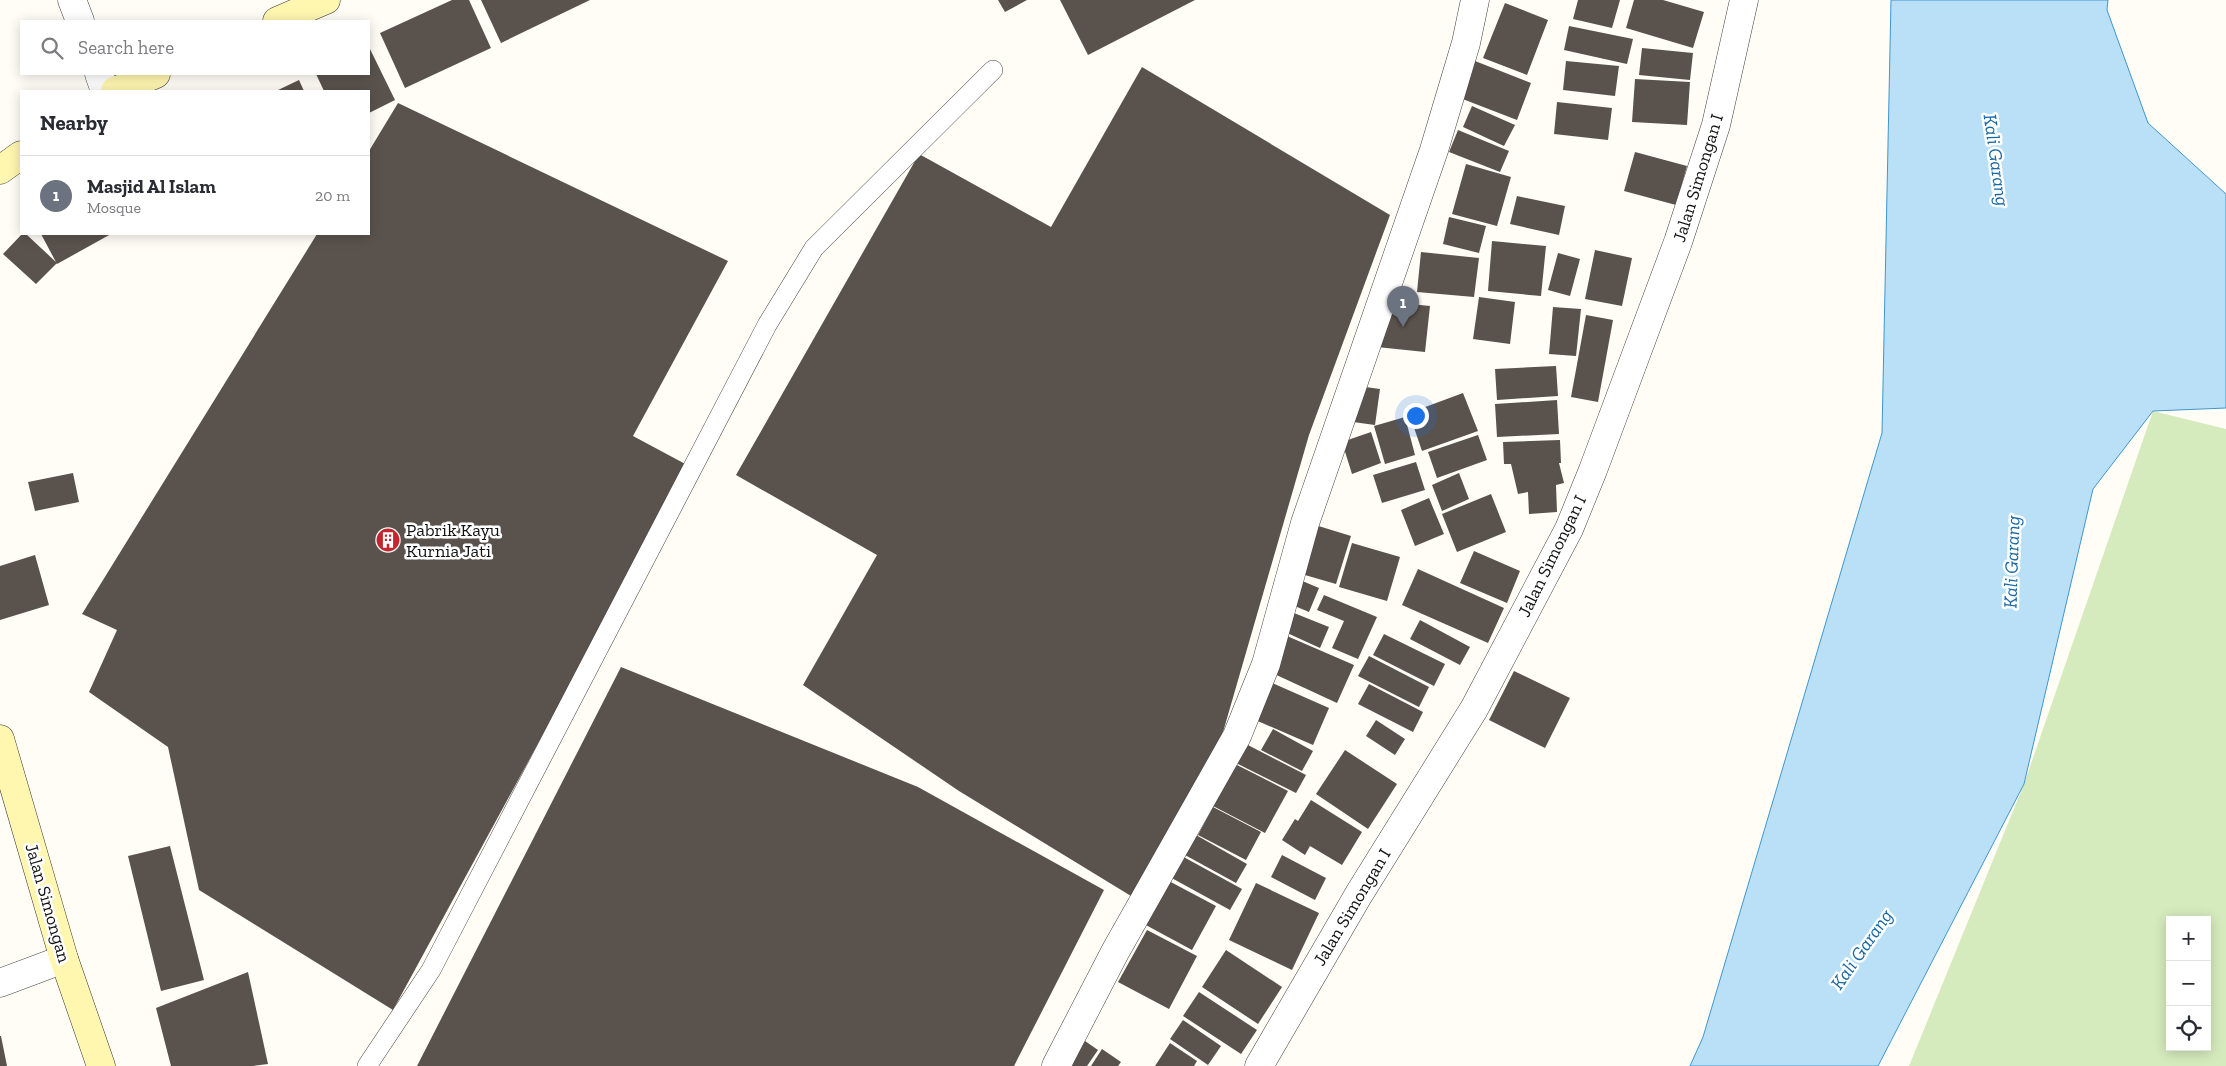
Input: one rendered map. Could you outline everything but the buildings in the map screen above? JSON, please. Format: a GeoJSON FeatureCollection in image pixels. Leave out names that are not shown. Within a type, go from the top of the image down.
{"type":"FeatureCollection","features":[{"type":"Feature","properties":{"kind":"main road"},"geometry":{"type":"LineString","coordinates":[[279,20],[326,0]]}},
{"type":"Feature","properties":{"kind":"main road"},"geometry":{"type":"LineString","coordinates":[[117,90],[154,75]]}},
{"type":"Feature","properties":{"kind":"main road"},"geometry":{"type":"LineString","coordinates":[[0,170],[20,156]]}},
{"type":"Feature","properties":{"kind":"main road","name":"Jalan Simongan"},"geometry":{"type":"LineString","coordinates":[[0,739],[64,958],[101,1066]]}},
{"type":"Feature","properties":{"kind":"street"},"geometry":{"type":"LineString","coordinates":[[72,0],[80,20]]}},
{"type":"Feature","properties":{"kind":"street"},"geometry":{"type":"LineString","coordinates":[[1056,1066],[1115,952],[1237,736],[1266,664],[1305,523],[1434,150],[1466,44],[1475,0]]}},
{"type":"Feature","properties":{"kind":"street","name":"Jalan Simongan I"},"geometry":{"type":"LineString","coordinates":[[1259,1066],[1359,894],[1474,709],[1569,529],[1678,242],[1716,125],[1744,0]]}},
{"type":"Feature","properties":{"kind":"street"},"geometry":{"type":"LineString","coordinates":[[99,75],[105,90]]}},
{"type":"Feature","properties":{"kind":"street"},"geometry":{"type":"LineString","coordinates":[[0,983],[64,958]]}},
{"type":"Feature","properties":{"kind":"lane"},"geometry":{"type":"LineString","coordinates":[[368,1066],[431,970],[767,324],[814,248],[993,70]]}},
{"type":"Feature","properties":{"kind":"green space"},"geometry":{"type":"Polygon","coordinates":[[[2153,411],[2226,429],[2226,1066],[1909,1066],[2024,784],[2153,411]]]}},
{"type":"Feature","properties":{"kind":"water","name":"Kali Garang"},"geometry":{"type":"Polygon","coordinates":[[[1891,0],[2108,0],[2107,10],[2148,123],[2226,194],[2226,408],[2153,411],[2093,489],[2024,784],[1878,1066],[1690,1066],[1703,1037],[1882,433],[1891,0]]]}},
{"type":"Feature","properties":{"kind":"place","name":"Masjid Al Islam"},"geometry":{"type":"Point","coordinates":[1403,327]}},
{"type":"Feature","properties":{"kind":"place","name":"Pabrik Kayu Kurnia Jati"},"geometry":{"type":"Point","coordinates":[388,540]}}]}
